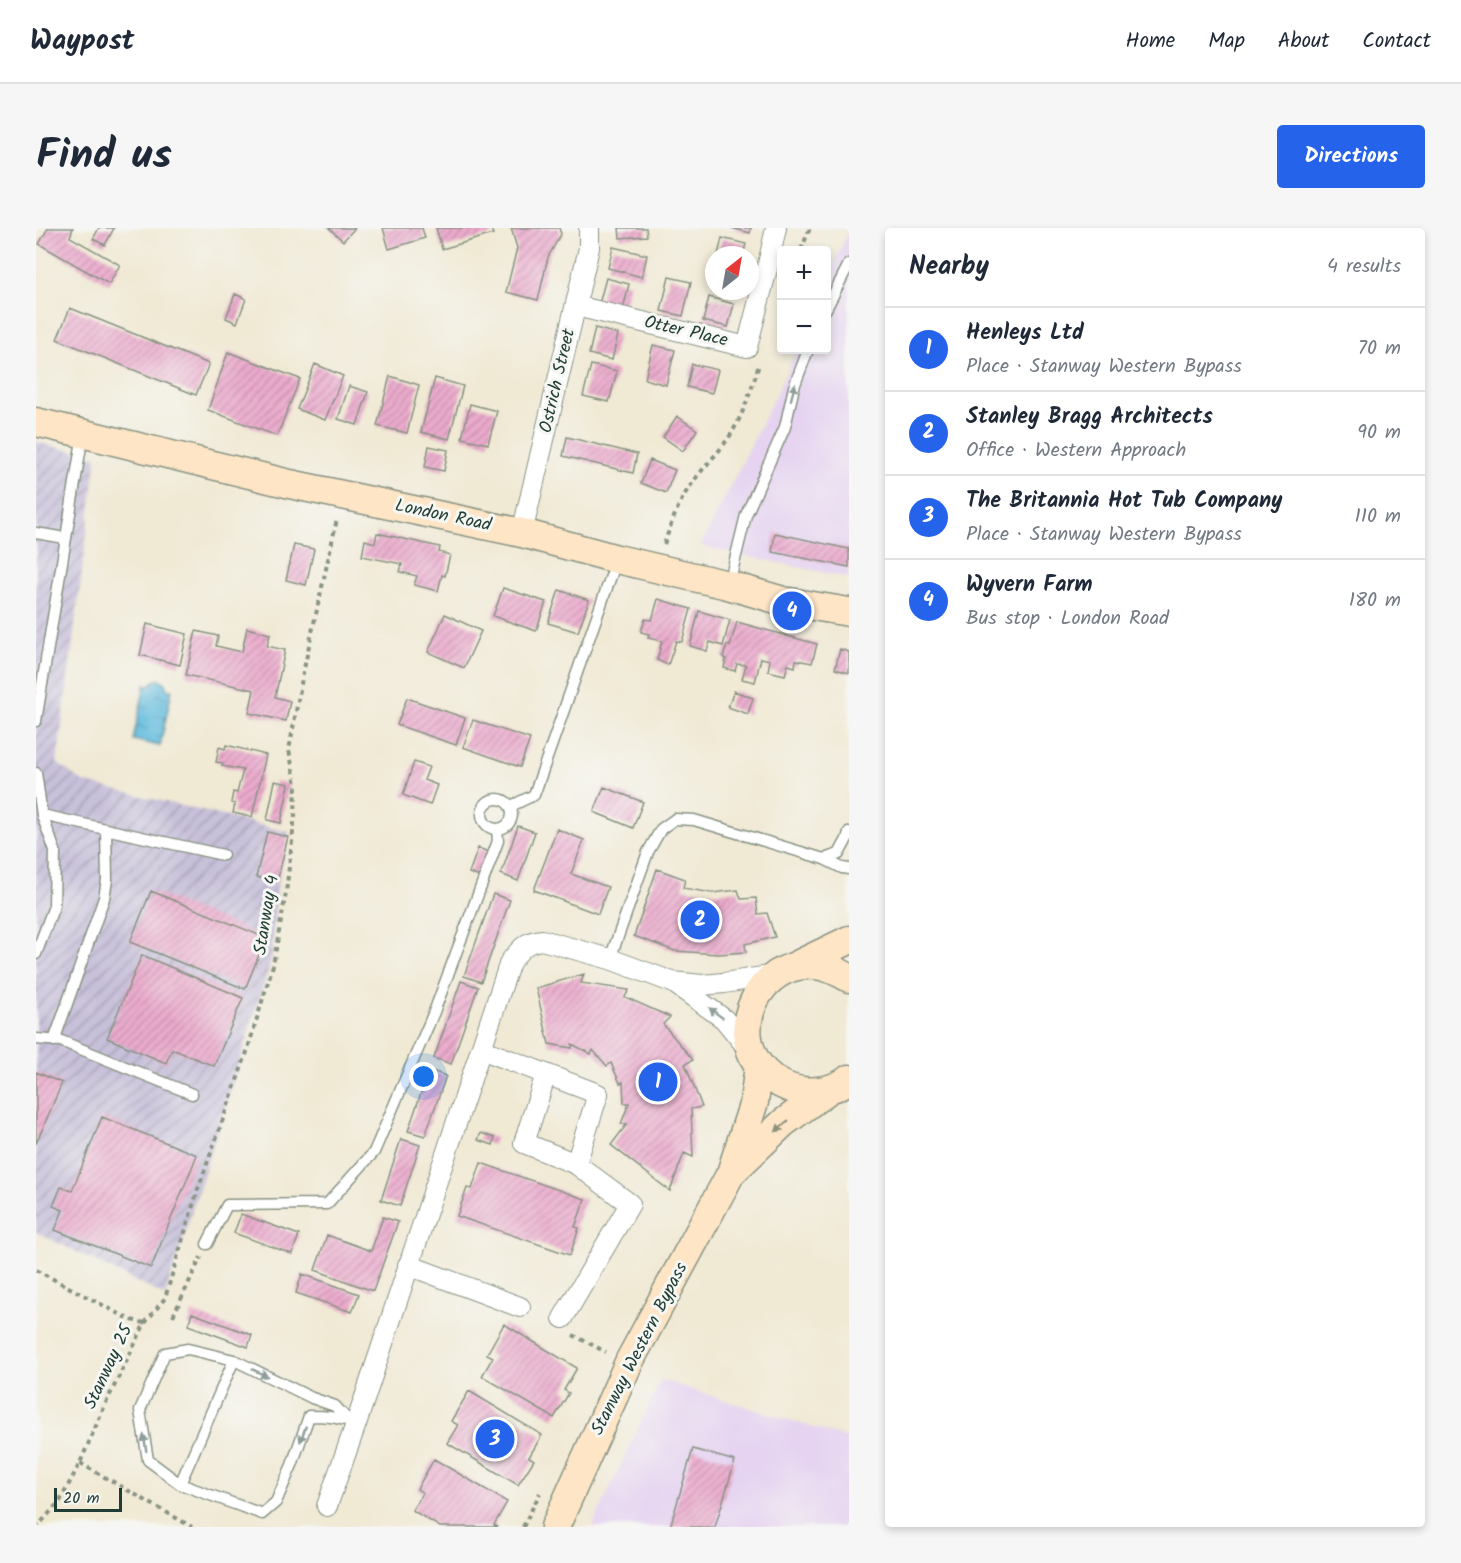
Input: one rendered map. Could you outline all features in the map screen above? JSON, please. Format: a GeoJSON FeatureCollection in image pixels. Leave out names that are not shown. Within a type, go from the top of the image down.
{"type":"FeatureCollection","features":[{"type":"Feature","properties":{"kind":"street","name":"Ostrich Street"},"geometry":{"type":"LineString","coordinates":[[522,533],[576,306],[588,248],[589,228]]}},
{"type":"Feature","properties":{"kind":"street","name":"Otter Place"},"geometry":{"type":"LineString","coordinates":[[576,306],[747,347],[776,228]]}},
{"type":"Feature","properties":{"kind":"street","name":"London Road"},"geometry":{"type":"LineString","coordinates":[[36,422],[290,484],[522,533],[783,601],[849,612]]}},
{"type":"Feature","properties":{"kind":"street"},"geometry":{"type":"LineString","coordinates":[[327,1506],[352,1422],[408,1265],[510,962],[524,945],[542,940],[610,959],[672,982],[702,985],[723,983],[814,965],[834,969],[849,978]]}},
{"type":"Feature","properties":{"kind":"street"},"geometry":{"type":"LineString","coordinates":[[784,971],[849,940]]}},
{"type":"Feature","properties":{"kind":"street","name":"Stanway Western Bypass"},"geometry":{"type":"LineString","coordinates":[[555,1527],[630,1360],[731,1173],[754,1102],[755,1060],[747,1035],[748,1016],[757,993],[784,971]]}},
{"type":"Feature","properties":{"kind":"street"},"geometry":{"type":"LineString","coordinates":[[672,982],[724,1019],[774,1081],[787,1088],[803,1092],[843,1083]]}},
{"type":"Feature","properties":{"kind":"street"},"geometry":{"type":"LineString","coordinates":[[481,1049],[598,1094],[576,1164]]}},
{"type":"Feature","properties":{"kind":"street"},"geometry":{"type":"LineString","coordinates":[[546,1074],[524,1143],[576,1164],[630,1204],[563,1318]]}},
{"type":"Feature","properties":{"kind":"street","name":"Stanway Western Bypass"},"geometry":{"type":"LineString","coordinates":[[731,1173],[783,1124],[843,1083]]}},
{"type":"Feature","properties":{"kind":"street"},"geometry":{"type":"LineString","coordinates":[[408,1265],[520,1307]]}},
{"type":"Feature","properties":{"kind":"lane"},"geometry":{"type":"LineString","coordinates":[[831,300],[849,264]]}},
{"type":"Feature","properties":{"kind":"lane"},"geometry":{"type":"LineString","coordinates":[[728,585],[746,515],[785,427],[794,387],[807,354]]}},
{"type":"Feature","properties":{"kind":"lane"},"geometry":{"type":"LineString","coordinates":[[36,721],[83,434]]}},
{"type":"Feature","properties":{"kind":"lane"},"geometry":{"type":"LineString","coordinates":[[36,533],[65,538]]}},
{"type":"Feature","properties":{"kind":"lane"},"geometry":{"type":"LineString","coordinates":[[511,806],[534,795],[617,559]]}},
{"type":"Feature","properties":{"kind":"lane"},"geometry":{"type":"LineString","coordinates":[[36,773],[42,815],[55,851],[54,906],[36,954]]}},
{"type":"Feature","properties":{"kind":"lane"},"geometry":{"type":"LineString","coordinates":[[494,798],[499,798],[507,801],[511,806],[513,811],[507,826],[497,829],[486,825],[482,811],[485,804],[494,798]]}},
{"type":"Feature","properties":{"kind":"lane"},"geometry":{"type":"LineString","coordinates":[[42,815],[223,855]]}},
{"type":"Feature","properties":{"kind":"lane"},"geometry":{"type":"LineString","coordinates":[[610,959],[648,852],[661,829],[675,819],[694,820],[824,859],[849,869]]}},
{"type":"Feature","properties":{"kind":"lane"},"geometry":{"type":"LineString","coordinates":[[54,1041],[104,898],[106,829]]}},
{"type":"Feature","properties":{"kind":"lane"},"geometry":{"type":"LineString","coordinates":[[207,1244],[227,1205],[327,1204],[374,1152],[434,1012],[498,841],[497,829]]}},
{"type":"Feature","properties":{"kind":"lane"},"geometry":{"type":"LineString","coordinates":[[824,859],[839,854],[849,832]]}},
{"type":"Feature","properties":{"kind":"lane"},"geometry":{"type":"LineString","coordinates":[[36,1039],[61,1041],[192,1094]]}},
{"type":"Feature","properties":{"kind":"lane"},"geometry":{"type":"LineString","coordinates":[[188,1349],[234,1360],[312,1398],[335,1406],[352,1422],[331,1416],[309,1416],[276,1502],[262,1514],[180,1484],[148,1460],[140,1410],[165,1353],[188,1349]]}},
{"type":"Feature","properties":{"kind":"lane"},"geometry":{"type":"LineString","coordinates":[[180,1484],[234,1360]]}},
{"type":"Feature","properties":{"kind":"path"},"geometry":{"type":"LineString","coordinates":[[803,246],[810,228]]}},
{"type":"Feature","properties":{"kind":"path"},"geometry":{"type":"LineString","coordinates":[[656,567],[689,486],[731,435],[753,386],[761,358]]}},
{"type":"Feature","properties":{"kind":"path","name":"Stanway 4"},"geometry":{"type":"LineString","coordinates":[[145,1323],[165,1298],[198,1189],[246,1055],[273,965],[286,893],[295,816],[296,784],[289,750],[303,673],[342,494]]}},
{"type":"Feature","properties":{"kind":"path"},"geometry":{"type":"LineString","coordinates":[[172,1316],[207,1244]]}},
{"type":"Feature","properties":{"kind":"path","name":"Stanway 25"},"geometry":{"type":"LineString","coordinates":[[36,1270],[131,1320],[145,1323],[60,1502],[37,1527]]}},
{"type":"Feature","properties":{"kind":"path"},"geometry":{"type":"LineString","coordinates":[[607,1353],[612,1343]]}},
{"type":"Feature","properties":{"kind":"path"},"geometry":{"type":"LineString","coordinates":[[80,1463],[192,1527]]}},
{"type":"Feature","properties":{"kind":"path"},"geometry":{"type":"LineString","coordinates":[[523,1527],[542,1489]]}},
{"type":"Feature","properties":{"kind":"shaded area"},"geometry":{"type":"Polygon","coordinates":[[[849,229],[849,578],[701,546],[794,354],[831,354],[831,271],[849,229]]]}},
{"type":"Feature","properties":{"kind":"shaded area"},"geometry":{"type":"Polygon","coordinates":[[[36,442],[97,457],[57,763],[83,782],[289,832],[276,892],[272,956],[269,968],[165,1296],[36,1232],[36,442]]]}},
{"type":"Feature","properties":{"kind":"shaded area"},"geometry":{"type":"Polygon","coordinates":[[[661,1380],[849,1439],[849,1527],[592,1527],[661,1380]]]}},
{"type":"Feature","properties":{"kind":"water"},"geometry":{"type":"Polygon","coordinates":[[[160,679],[165,683],[167,690],[172,690],[160,746],[133,740],[145,685],[150,686],[154,681],[160,679]]]}},
{"type":"Feature","properties":{"kind":"building"},"geometry":{"type":"Polygon","coordinates":[[[48,228],[73,228],[70,237],[120,265],[109,284],[39,244],[48,228]]]}},
{"type":"Feature","properties":{"kind":"building"},"geometry":{"type":"Polygon","coordinates":[[[99,228],[114,228],[105,245],[93,239],[99,228]]]}},
{"type":"Feature","properties":{"kind":"building"},"geometry":{"type":"Polygon","coordinates":[[[329,228],[355,228],[343,241],[329,228]]]}},
{"type":"Feature","properties":{"kind":"building"},"geometry":{"type":"Polygon","coordinates":[[[383,228],[422,228],[425,238],[389,249],[383,228]]]}},
{"type":"Feature","properties":{"kind":"building"},"geometry":{"type":"Polygon","coordinates":[[[436,228],[491,228],[493,234],[442,249],[436,228]]]}},
{"type":"Feature","properties":{"kind":"building"},"geometry":{"type":"Polygon","coordinates":[[[511,228],[559,228],[561,234],[548,257],[538,300],[506,292],[517,248],[511,228]]]}},
{"type":"Feature","properties":{"kind":"building"},"geometry":{"type":"Polygon","coordinates":[[[619,228],[646,228],[647,236],[620,238],[619,228]]]}},
{"type":"Feature","properties":{"kind":"building"},"geometry":{"type":"Polygon","coordinates":[[[731,228],[751,228],[750,233],[731,228]]]}},
{"type":"Feature","properties":{"kind":"building"},"geometry":{"type":"Polygon","coordinates":[[[722,238],[746,244],[745,246],[720,246],[722,238]]]}},
{"type":"Feature","properties":{"kind":"building"},"geometry":{"type":"Polygon","coordinates":[[[613,247],[647,255],[642,277],[608,268],[613,247]]]}},
{"type":"Feature","properties":{"kind":"building"},"geometry":{"type":"Polygon","coordinates":[[[669,277],[691,282],[683,316],[661,311],[669,277]]]}},
{"type":"Feature","properties":{"kind":"building"},"geometry":{"type":"Polygon","coordinates":[[[606,278],[629,284],[623,310],[599,304],[606,278]]]}},
{"type":"Feature","properties":{"kind":"building"},"geometry":{"type":"Polygon","coordinates":[[[235,294],[246,299],[237,323],[226,318],[235,294]]]}},
{"type":"Feature","properties":{"kind":"building"},"geometry":{"type":"Polygon","coordinates":[[[708,300],[734,304],[728,327],[703,321],[708,300]]]}},
{"type":"Feature","properties":{"kind":"building"},"geometry":{"type":"Polygon","coordinates":[[[70,308],[209,364],[196,395],[57,339],[70,308]]]}},
{"type":"Feature","properties":{"kind":"building"},"geometry":{"type":"Polygon","coordinates":[[[595,328],[618,334],[612,360],[589,354],[595,328]]]}},
{"type":"Feature","properties":{"kind":"building"},"geometry":{"type":"Polygon","coordinates":[[[653,345],[675,350],[666,385],[645,379],[653,345]]]}},
{"type":"Feature","properties":{"kind":"building"},"geometry":{"type":"Polygon","coordinates":[[[228,352],[300,379],[277,436],[208,410],[228,352]]]}},
{"type":"Feature","properties":{"kind":"building"},"geometry":{"type":"Polygon","coordinates":[[[315,364],[343,376],[325,420],[297,409],[315,364]]]}},
{"type":"Feature","properties":{"kind":"building"},"geometry":{"type":"Polygon","coordinates":[[[692,364],[718,370],[712,393],[687,387],[692,364]]]}},
{"type":"Feature","properties":{"kind":"building"},"geometry":{"type":"Polygon","coordinates":[[[591,365],[617,371],[609,402],[583,396],[591,365]]]}},
{"type":"Feature","properties":{"kind":"building"},"geometry":{"type":"Polygon","coordinates":[[[390,376],[419,385],[407,433],[377,426],[390,376]]]}},
{"type":"Feature","properties":{"kind":"building"},"geometry":{"type":"Polygon","coordinates":[[[435,378],[463,386],[449,439],[421,432],[435,378]]]}},
{"type":"Feature","properties":{"kind":"building"},"geometry":{"type":"Polygon","coordinates":[[[349,386],[368,392],[357,425],[338,419],[349,386]]]}},
{"type":"Feature","properties":{"kind":"building"},"geometry":{"type":"Polygon","coordinates":[[[470,404],[497,411],[488,444],[462,438],[470,404]]]}},
{"type":"Feature","properties":{"kind":"building"},"geometry":{"type":"Polygon","coordinates":[[[677,416],[697,430],[683,451],[663,437],[677,416]]]}},
{"type":"Feature","properties":{"kind":"building"},"geometry":{"type":"Polygon","coordinates":[[[567,437],[637,454],[633,473],[563,456],[567,437]]]}},
{"type":"Feature","properties":{"kind":"building"},"geometry":{"type":"Polygon","coordinates":[[[429,446],[448,450],[444,471],[425,467],[429,446]]]}},
{"type":"Feature","properties":{"kind":"building"},"geometry":{"type":"Polygon","coordinates":[[[650,460],[675,470],[666,493],[641,483],[650,460]]]}},
{"type":"Feature","properties":{"kind":"building"},"geometry":{"type":"Polygon","coordinates":[[[377,533],[440,547],[439,552],[450,555],[445,576],[442,575],[438,591],[414,585],[417,576],[400,572],[402,564],[362,556],[365,540],[375,543],[377,533]]]}},
{"type":"Feature","properties":{"kind":"building"},"geometry":{"type":"Polygon","coordinates":[[[775,533],[849,549],[849,567],[772,552],[775,533]]]}},
{"type":"Feature","properties":{"kind":"building"},"geometry":{"type":"Polygon","coordinates":[[[294,545],[314,549],[306,585],[286,580],[294,545]]]}},
{"type":"Feature","properties":{"kind":"building"},"geometry":{"type":"Polygon","coordinates":[[[503,588],[546,602],[536,631],[493,616],[503,588]]]}},
{"type":"Feature","properties":{"kind":"building"},"geometry":{"type":"Polygon","coordinates":[[[559,590],[589,600],[578,632],[548,623],[559,590]]]}},
{"type":"Feature","properties":{"kind":"building"},"geometry":{"type":"Polygon","coordinates":[[[658,599],[691,609],[682,642],[676,641],[668,665],[657,660],[662,641],[648,638],[649,634],[641,632],[645,619],[652,620],[658,599]]]}},
{"type":"Feature","properties":{"kind":"building"},"geometry":{"type":"Polygon","coordinates":[[[699,611],[730,620],[723,646],[710,642],[707,651],[690,646],[699,611]]]}},
{"type":"Feature","properties":{"kind":"building"},"geometry":{"type":"Polygon","coordinates":[[[445,614],[481,631],[464,668],[428,652],[445,614]]]}},
{"type":"Feature","properties":{"kind":"building"},"geometry":{"type":"Polygon","coordinates":[[[737,622],[817,644],[812,663],[796,660],[795,667],[788,665],[785,675],[768,671],[770,660],[761,658],[755,682],[742,679],[746,665],[737,664],[735,671],[724,668],[726,659],[723,657],[727,645],[730,646],[737,622]]]}},
{"type":"Feature","properties":{"kind":"building"},"geometry":{"type":"Polygon","coordinates":[[[147,624],[187,634],[180,665],[140,655],[147,624]]]}},
{"type":"Feature","properties":{"kind":"building"},"geometry":{"type":"Polygon","coordinates":[[[247,628],[270,634],[267,646],[285,650],[275,697],[290,701],[286,721],[249,713],[254,690],[186,675],[196,631],[218,636],[216,646],[242,652],[247,628]]]}},
{"type":"Feature","properties":{"kind":"building"},"geometry":{"type":"Polygon","coordinates":[[[840,649],[849,652],[849,673],[835,669],[840,649]]]}},
{"type":"Feature","properties":{"kind":"building"},"geometry":{"type":"Polygon","coordinates":[[[734,691],[753,698],[748,714],[728,707],[734,691]]]}},
{"type":"Feature","properties":{"kind":"building"},"geometry":{"type":"Polygon","coordinates":[[[407,698],[465,718],[456,745],[397,725],[407,698]]]}},
{"type":"Feature","properties":{"kind":"building"},"geometry":{"type":"Polygon","coordinates":[[[473,720],[530,739],[520,767],[463,747],[473,720]]]}},
{"type":"Feature","properties":{"kind":"building"},"geometry":{"type":"Polygon","coordinates":[[[226,745],[266,755],[252,817],[233,813],[235,804],[231,803],[233,792],[237,793],[243,770],[222,766],[223,763],[216,762],[219,747],[225,749],[226,745]]]}},
{"type":"Feature","properties":{"kind":"building"},"geometry":{"type":"Polygon","coordinates":[[[414,762],[429,767],[424,780],[437,785],[430,805],[403,795],[414,762]]]}},
{"type":"Feature","properties":{"kind":"building"},"geometry":{"type":"Polygon","coordinates":[[[275,781],[289,784],[281,823],[267,820],[275,781]]]}},
{"type":"Feature","properties":{"kind":"building"},"geometry":{"type":"Polygon","coordinates":[[[604,787],[643,802],[633,828],[594,812],[604,787]]]}},
{"type":"Feature","properties":{"kind":"building"},"geometry":{"type":"Polygon","coordinates":[[[518,826],[535,832],[518,881],[501,874],[518,826]]]}},
{"type":"Feature","properties":{"kind":"building"},"geometry":{"type":"Polygon","coordinates":[[[557,829],[584,840],[571,874],[608,887],[598,914],[534,890],[557,829]]]}},
{"type":"Feature","properties":{"kind":"building"},"geometry":{"type":"Polygon","coordinates":[[[267,832],[288,837],[277,882],[256,877],[267,832]]]}},
{"type":"Feature","properties":{"kind":"building"},"geometry":{"type":"Polygon","coordinates":[[[478,848],[489,852],[480,877],[469,873],[478,848]]]}},
{"type":"Feature","properties":{"kind":"building"},"geometry":{"type":"Polygon","coordinates":[[[657,869],[685,879],[683,888],[712,893],[738,890],[741,899],[756,898],[758,914],[767,913],[775,937],[745,944],[746,952],[718,954],[675,951],[634,936],[657,869]]]}},
{"type":"Feature","properties":{"kind":"building"},"geometry":{"type":"Polygon","coordinates":[[[151,891],[266,938],[245,989],[130,942],[151,891]]]}},
{"type":"Feature","properties":{"kind":"building"},"geometry":{"type":"Polygon","coordinates":[[[493,894],[510,900],[481,982],[464,976],[493,894]]]}},
{"type":"Feature","properties":{"kind":"building"},"geometry":{"type":"Polygon","coordinates":[[[142,955],[243,998],[214,1066],[172,1049],[166,1063],[107,1038],[142,955]]]}},
{"type":"Feature","properties":{"kind":"building"},"geometry":{"type":"Polygon","coordinates":[[[584,974],[581,983],[629,990],[625,997],[670,1017],[663,1024],[693,1060],[685,1064],[702,1107],[691,1109],[693,1157],[684,1153],[670,1191],[611,1145],[627,1124],[621,1124],[629,1103],[624,1103],[623,1082],[620,1083],[611,1063],[607,1066],[593,1050],[591,1054],[572,1044],[572,1048],[549,1044],[536,988],[584,974]]]}},
{"type":"Feature","properties":{"kind":"building"},"geometry":{"type":"Polygon","coordinates":[[[461,981],[478,987],[451,1064],[434,1058],[461,981]]]}},
{"type":"Feature","properties":{"kind":"building"},"geometry":{"type":"Polygon","coordinates":[[[429,1070],[446,1076],[425,1136],[408,1131],[429,1070]]]}},
{"type":"Feature","properties":{"kind":"building"},"geometry":{"type":"Polygon","coordinates":[[[36,1072],[62,1083],[36,1144],[36,1072]]]}},
{"type":"Feature","properties":{"kind":"building"},"geometry":{"type":"Polygon","coordinates":[[[102,1117],[197,1155],[151,1268],[55,1230],[63,1210],[53,1206],[61,1187],[72,1191],[102,1117]]]}},
{"type":"Feature","properties":{"kind":"building"},"geometry":{"type":"Polygon","coordinates":[[[481,1133],[495,1138],[493,1145],[478,1140],[481,1133]]]}},
{"type":"Feature","properties":{"kind":"building"},"geometry":{"type":"Polygon","coordinates":[[[401,1139],[420,1145],[400,1206],[381,1200],[401,1139]]]}},
{"type":"Feature","properties":{"kind":"building"},"geometry":{"type":"Polygon","coordinates":[[[481,1163],[585,1199],[575,1227],[579,1228],[570,1255],[457,1216],[467,1188],[472,1189],[481,1163]]]}},
{"type":"Feature","properties":{"kind":"building"},"geometry":{"type":"Polygon","coordinates":[[[241,1214],[299,1235],[292,1254],[234,1233],[241,1214]]]}},
{"type":"Feature","properties":{"kind":"building"},"geometry":{"type":"Polygon","coordinates":[[[383,1217],[398,1222],[373,1291],[315,1270],[327,1235],[371,1251],[383,1217]]]}},
{"type":"Feature","properties":{"kind":"building"},"geometry":{"type":"Polygon","coordinates":[[[302,1274],[359,1294],[352,1312],[296,1293],[302,1274]]]}},
{"type":"Feature","properties":{"kind":"building"},"geometry":{"type":"Polygon","coordinates":[[[192,1313],[252,1335],[248,1347],[188,1325],[192,1313]]]}},
{"type":"Feature","properties":{"kind":"building"},"geometry":{"type":"Polygon","coordinates":[[[504,1324],[577,1368],[564,1390],[569,1393],[554,1418],[482,1376],[493,1357],[487,1354],[504,1324]]]}},
{"type":"Feature","properties":{"kind":"building"},"geometry":{"type":"Polygon","coordinates":[[[469,1391],[542,1435],[529,1457],[534,1460],[518,1485],[447,1443],[458,1425],[451,1421],[469,1391]]]}},
{"type":"Feature","properties":{"kind":"building"},"geometry":{"type":"Polygon","coordinates":[[[693,1449],[735,1461],[715,1527],[670,1527],[693,1449]]]}},
{"type":"Feature","properties":{"kind":"building"},"geometry":{"type":"Polygon","coordinates":[[[434,1459],[507,1502],[494,1525],[498,1527],[440,1527],[412,1510],[423,1493],[417,1489],[434,1459]]]}},
{"type":"Feature","properties":{"kind":"place","name":"Wyvern Farm"},"geometry":{"type":"Point","coordinates":[792,611]}},
{"type":"Feature","properties":{"kind":"place","name":"Stanley Bragg Architects"},"geometry":{"type":"Point","coordinates":[700,920]}},
{"type":"Feature","properties":{"kind":"place","name":"Henleys Ltd"},"geometry":{"type":"Point","coordinates":[658,1082]}},
{"type":"Feature","properties":{"kind":"place","name":"The Britannia Hot Tub Company"},"geometry":{"type":"Point","coordinates":[495,1439]}}]}
